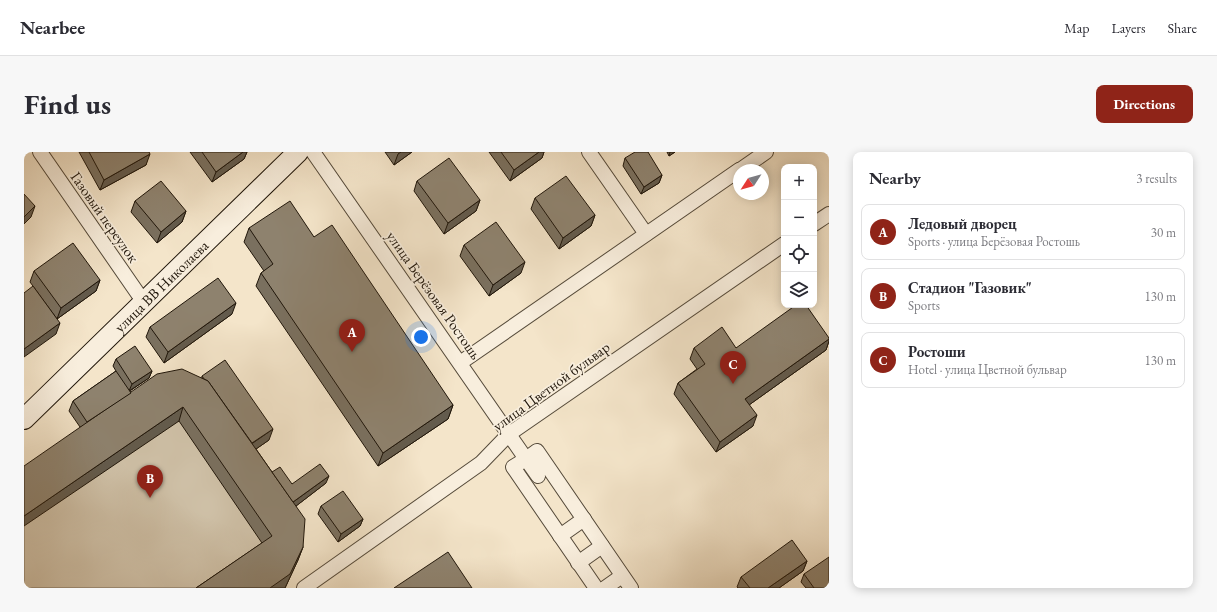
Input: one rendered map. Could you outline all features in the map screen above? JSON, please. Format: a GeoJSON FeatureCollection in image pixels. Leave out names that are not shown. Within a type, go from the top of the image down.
{"type":"FeatureCollection","features":[{"type":"Feature","properties":{"kind":"street","name":"Газовый переулок"},"geometry":{"type":"LineString","coordinates":[[40,152],[143,301]]}},
{"type":"Feature","properties":{"kind":"street","name":"улица ВВ Николаева"},"geometry":{"type":"LineString","coordinates":[[24,419],[143,301],[298,152]]}},
{"type":"Feature","properties":{"kind":"street","name":"улица Берёзовая Ростошь"},"geometry":{"type":"LineString","coordinates":[[313,152],[526,459],[543,472]]}},
{"type":"Feature","properties":{"kind":"street"},"geometry":{"type":"LineString","coordinates":[[589,152],[646,234]]}},
{"type":"Feature","properties":{"kind":"street"},"geometry":{"type":"LineString","coordinates":[[748,164],[766,152]]}},
{"type":"Feature","properties":{"kind":"street"},"geometry":{"type":"LineString","coordinates":[[460,363],[733,174]]}},
{"type":"Feature","properties":{"kind":"street"},"geometry":{"type":"LineString","coordinates":[[817,222],[829,214]]}},
{"type":"Feature","properties":{"kind":"street","name":"улица Цветной бульвар"},"geometry":{"type":"LineString","coordinates":[[304,588],[481,463],[509,434],[781,246]]}},
{"type":"Feature","properties":{"kind":"street"},"geometry":{"type":"LineString","coordinates":[[526,459],[513,467],[596,588]]}},
{"type":"Feature","properties":{"kind":"street"},"geometry":{"type":"LineString","coordinates":[[525,485],[543,472],[584,519],[631,588]]}},
{"type":"Feature","properties":{"kind":"street"},"geometry":{"type":"LineString","coordinates":[[560,536],[584,519]]}},
{"type":"Feature","properties":{"kind":"street"},"geometry":{"type":"LineString","coordinates":[[578,563],[602,546]]}},
{"type":"Feature","properties":{"kind":"street"},"geometry":{"type":"LineString","coordinates":[[605,588],[622,576]]}},
{"type":"Feature","properties":{"kind":"shaded area"},"geometry":{"type":"Polygon","coordinates":[[[203,394],[285,588],[24,588],[24,476],[203,394]]]}},
{"type":"Feature","properties":{"kind":"building"},"geometry":{"type":"Polygon","coordinates":[[[89,152],[149,152],[150,154],[104,180],[89,152]]]}},
{"type":"Feature","properties":{"kind":"building"},"geometry":{"type":"Polygon","coordinates":[[[202,152],[243,152],[216,172],[202,152]]]}},
{"type":"Feature","properties":{"kind":"building"},"geometry":{"type":"Polygon","coordinates":[[[501,152],[539,152],[514,170],[501,152]]]}},
{"type":"Feature","properties":{"kind":"building"},"geometry":{"type":"Polygon","coordinates":[[[635,152],[648,152],[662,175],[644,187],[625,158],[635,152]]]}},
{"type":"Feature","properties":{"kind":"building"},"geometry":{"type":"Polygon","coordinates":[[[449,158],[480,200],[448,223],[417,181],[449,158]]]}},
{"type":"Feature","properties":{"kind":"building"},"geometry":{"type":"Polygon","coordinates":[[[566,176],[595,215],[563,238],[535,198],[566,176]]]}},
{"type":"Feature","properties":{"kind":"building"},"geometry":{"type":"Polygon","coordinates":[[[161,181],[186,211],[161,232],[135,201],[161,181]]]}},
{"type":"Feature","properties":{"kind":"building"},"geometry":{"type":"Polygon","coordinates":[[[24,194],[35,206],[24,217],[24,194]]]}},
{"type":"Feature","properties":{"kind":"building"},"geometry":{"type":"Polygon","coordinates":[[[290,201],[314,237],[332,225],[453,405],[383,453],[261,273],[273,264],[249,228],[290,201]]]}},
{"type":"Feature","properties":{"kind":"building"},"geometry":{"type":"Polygon","coordinates":[[[496,222],[525,262],[493,285],[464,245],[496,222]]]}},
{"type":"Feature","properties":{"kind":"building"},"geometry":{"type":"Polygon","coordinates":[[[73,243],[100,280],[61,308],[34,271],[73,243]]]}},
{"type":"Feature","properties":{"kind":"building"},"geometry":{"type":"Polygon","coordinates":[[[218,278],[236,303],[168,352],[150,327],[218,278]]]}},
{"type":"Feature","properties":{"kind":"building"},"geometry":{"type":"Polygon","coordinates":[[[33,286],[60,323],[24,349],[24,293],[33,286]]]}},
{"type":"Feature","properties":{"kind":"building"},"geometry":{"type":"Polygon","coordinates":[[[792,308],[808,308],[829,338],[745,399],[757,415],[720,442],[678,383],[705,364],[694,348],[722,327],[736,348],[792,308]]]}},
{"type":"Feature","properties":{"kind":"building"},"geometry":{"type":"Polygon","coordinates":[[[135,346],[152,371],[132,384],[116,359],[135,346]]]}},
{"type":"Feature","properties":{"kind":"building"},"geometry":{"type":"Polygon","coordinates":[[[225,360],[273,429],[252,443],[208,381],[202,376],[225,360]]]}},
{"type":"Feature","properties":{"kind":"building"},"geometry":{"type":"Polygon","coordinates":[[[182,369],[208,381],[305,519],[303,547],[290,574],[270,588],[196,588],[272,536],[183,407],[24,516],[24,466],[157,374],[182,369]]]}},
{"type":"Feature","properties":{"kind":"building"},"geometry":{"type":"Polygon","coordinates":[[[116,371],[131,393],[87,422],[73,401],[116,371]]]}},
{"type":"Feature","properties":{"kind":"building"},"geometry":{"type":"Polygon","coordinates":[[[320,464],[329,476],[293,502],[272,472],[280,467],[292,484],[320,464]]]}},
{"type":"Feature","properties":{"kind":"building"},"geometry":{"type":"Polygon","coordinates":[[[343,491],[363,519],[341,534],[321,506],[343,491]]]}},
{"type":"Feature","properties":{"kind":"building"},"geometry":{"type":"Polygon","coordinates":[[[792,540],[807,561],[768,588],[750,588],[741,577],[792,540]]]}},
{"type":"Feature","properties":{"kind":"building"},"geometry":{"type":"Polygon","coordinates":[[[448,552],[472,588],[394,588],[448,552]]]}},
{"type":"Feature","properties":{"kind":"building"},"geometry":{"type":"Polygon","coordinates":[[[829,557],[829,588],[814,588],[804,574],[829,557]]]}},
{"type":"Feature","properties":{"kind":"place","name":"Ледовый дворец"},"geometry":{"type":"Point","coordinates":[352,352]}},
{"type":"Feature","properties":{"kind":"place","name":"Ростоши"},"geometry":{"type":"Point","coordinates":[733,384]}},
{"type":"Feature","properties":{"kind":"place","name":"Стадион \"Газовик\""},"geometry":{"type":"Point","coordinates":[150,498]}}]}
